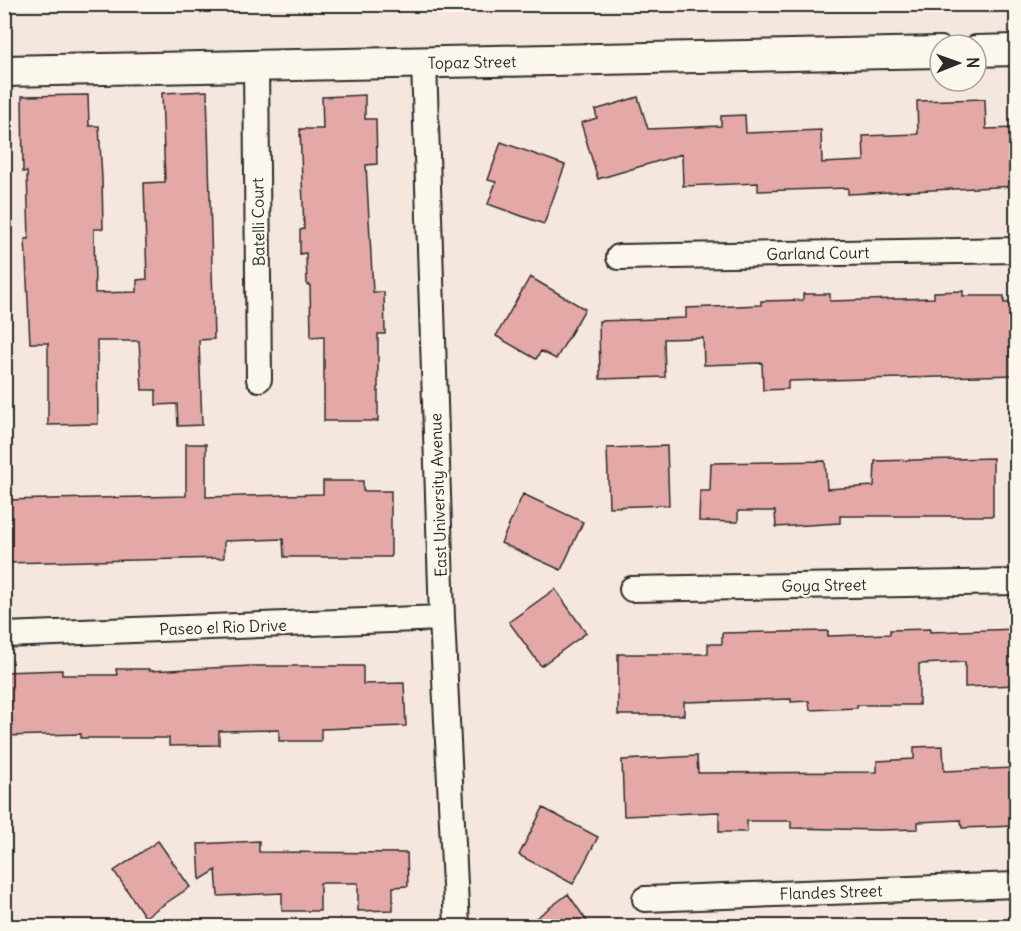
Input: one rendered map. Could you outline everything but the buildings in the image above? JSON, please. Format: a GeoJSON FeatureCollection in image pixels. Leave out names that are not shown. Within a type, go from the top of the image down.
{"type":"FeatureCollection","features":[{"type":"Feature","properties":{"kind":"street"},"geometry":{"type":"LineString","coordinates":[[988,51],[1017,50]]}},
{"type":"Feature","properties":{"kind":"street","name":"Topaz Street"},"geometry":{"type":"LineString","coordinates":[[4,71],[928,52]]}},
{"type":"Feature","properties":{"kind":"street","name":"East University Avenue"},"geometry":{"type":"LineString","coordinates":[[424,63],[442,618],[457,927]]}},
{"type":"Feature","properties":{"kind":"street","name":"Batelli Court"},"geometry":{"type":"LineString","coordinates":[[256,66],[259,379]]}},
{"type":"Feature","properties":{"kind":"street","name":"Garland Court"},"geometry":{"type":"LineString","coordinates":[[619,257],[1017,250]]}},
{"type":"Feature","properties":{"kind":"street","name":"Goya Street"},"geometry":{"type":"LineString","coordinates":[[632,589],[1017,582]]}},
{"type":"Feature","properties":{"kind":"street","name":"Paseo el Rio Drive"},"geometry":{"type":"LineString","coordinates":[[4,635],[442,618]]}},
{"type":"Feature","properties":{"kind":"street","name":"Flandes Street"},"geometry":{"type":"LineString","coordinates":[[645,899],[1017,885]]}}]}
